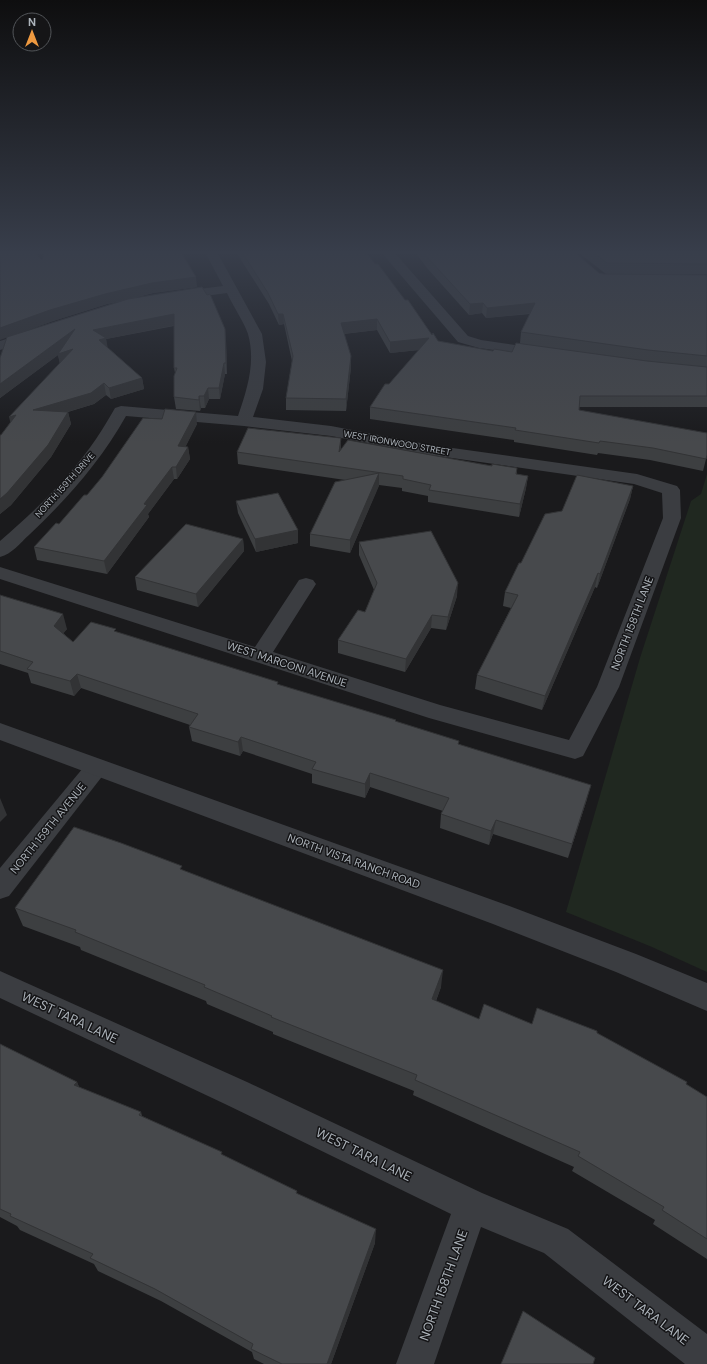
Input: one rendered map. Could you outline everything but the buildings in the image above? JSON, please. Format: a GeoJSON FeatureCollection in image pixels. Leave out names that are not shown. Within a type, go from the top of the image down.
{"type":"FeatureCollection","features":[{"type":"Feature","properties":{"kind":"street"},"geometry":{"type":"LineString","coordinates":[[244,421],[255,389],[259,362],[255,334],[245,316]]}},
{"type":"Feature","properties":{"kind":"street"},"geometry":{"type":"LineString","coordinates":[[441,316],[458,335],[470,342],[559,355]]}},
{"type":"Feature","properties":{"kind":"street"},"geometry":{"type":"LineString","coordinates":[[0,346],[49,329]]}},
{"type":"Feature","properties":{"kind":"street","name":"WEST IRONWOOD STREET"},"geometry":{"type":"LineString","coordinates":[[121,411],[331,430],[430,450],[638,479],[671,490]]}},
{"type":"Feature","properties":{"kind":"street","name":"NORTH 159TH DRIVE"},"geometry":{"type":"LineString","coordinates":[[0,551],[21,532],[76,475],[103,442],[121,411]]}},
{"type":"Feature","properties":{"kind":"street","name":"NORTH 158TH LANE"},"geometry":{"type":"LineString","coordinates":[[575,750],[608,687],[672,518],[671,490]]}},
{"type":"Feature","properties":{"kind":"street","name":"WEST MARCONI AVENUE"},"geometry":{"type":"LineString","coordinates":[[0,573],[260,654],[437,712],[575,750]]}},
{"type":"Feature","properties":{"kind":"street"},"geometry":{"type":"LineString","coordinates":[[260,654],[306,584]]}},
{"type":"Feature","properties":{"kind":"street","name":"NORTH VISTA RANCH ROAD"},"geometry":{"type":"LineString","coordinates":[[0,731],[96,768],[552,933],[707,997]]}},
{"type":"Feature","properties":{"kind":"street","name":"NORTH 159TH AVENUE"},"geometry":{"type":"LineString","coordinates":[[0,888],[96,768]]}},
{"type":"Feature","properties":{"kind":"street","name":"WEST TARA LANE"},"geometry":{"type":"LineString","coordinates":[[0,984],[236,1093],[471,1206],[556,1241],[707,1357]]}},
{"type":"Feature","properties":{"kind":"street","name":"NORTH 158TH LANE"},"geometry":{"type":"LineString","coordinates":[[415,1364],[471,1206]]}},
{"type":"Feature","properties":{"kind":"shaded area"},"geometry":{"type":"Polygon","coordinates":[[[707,474],[707,972],[652,947],[566,912],[640,658],[691,501],[701,494],[707,474]]]}}]}
